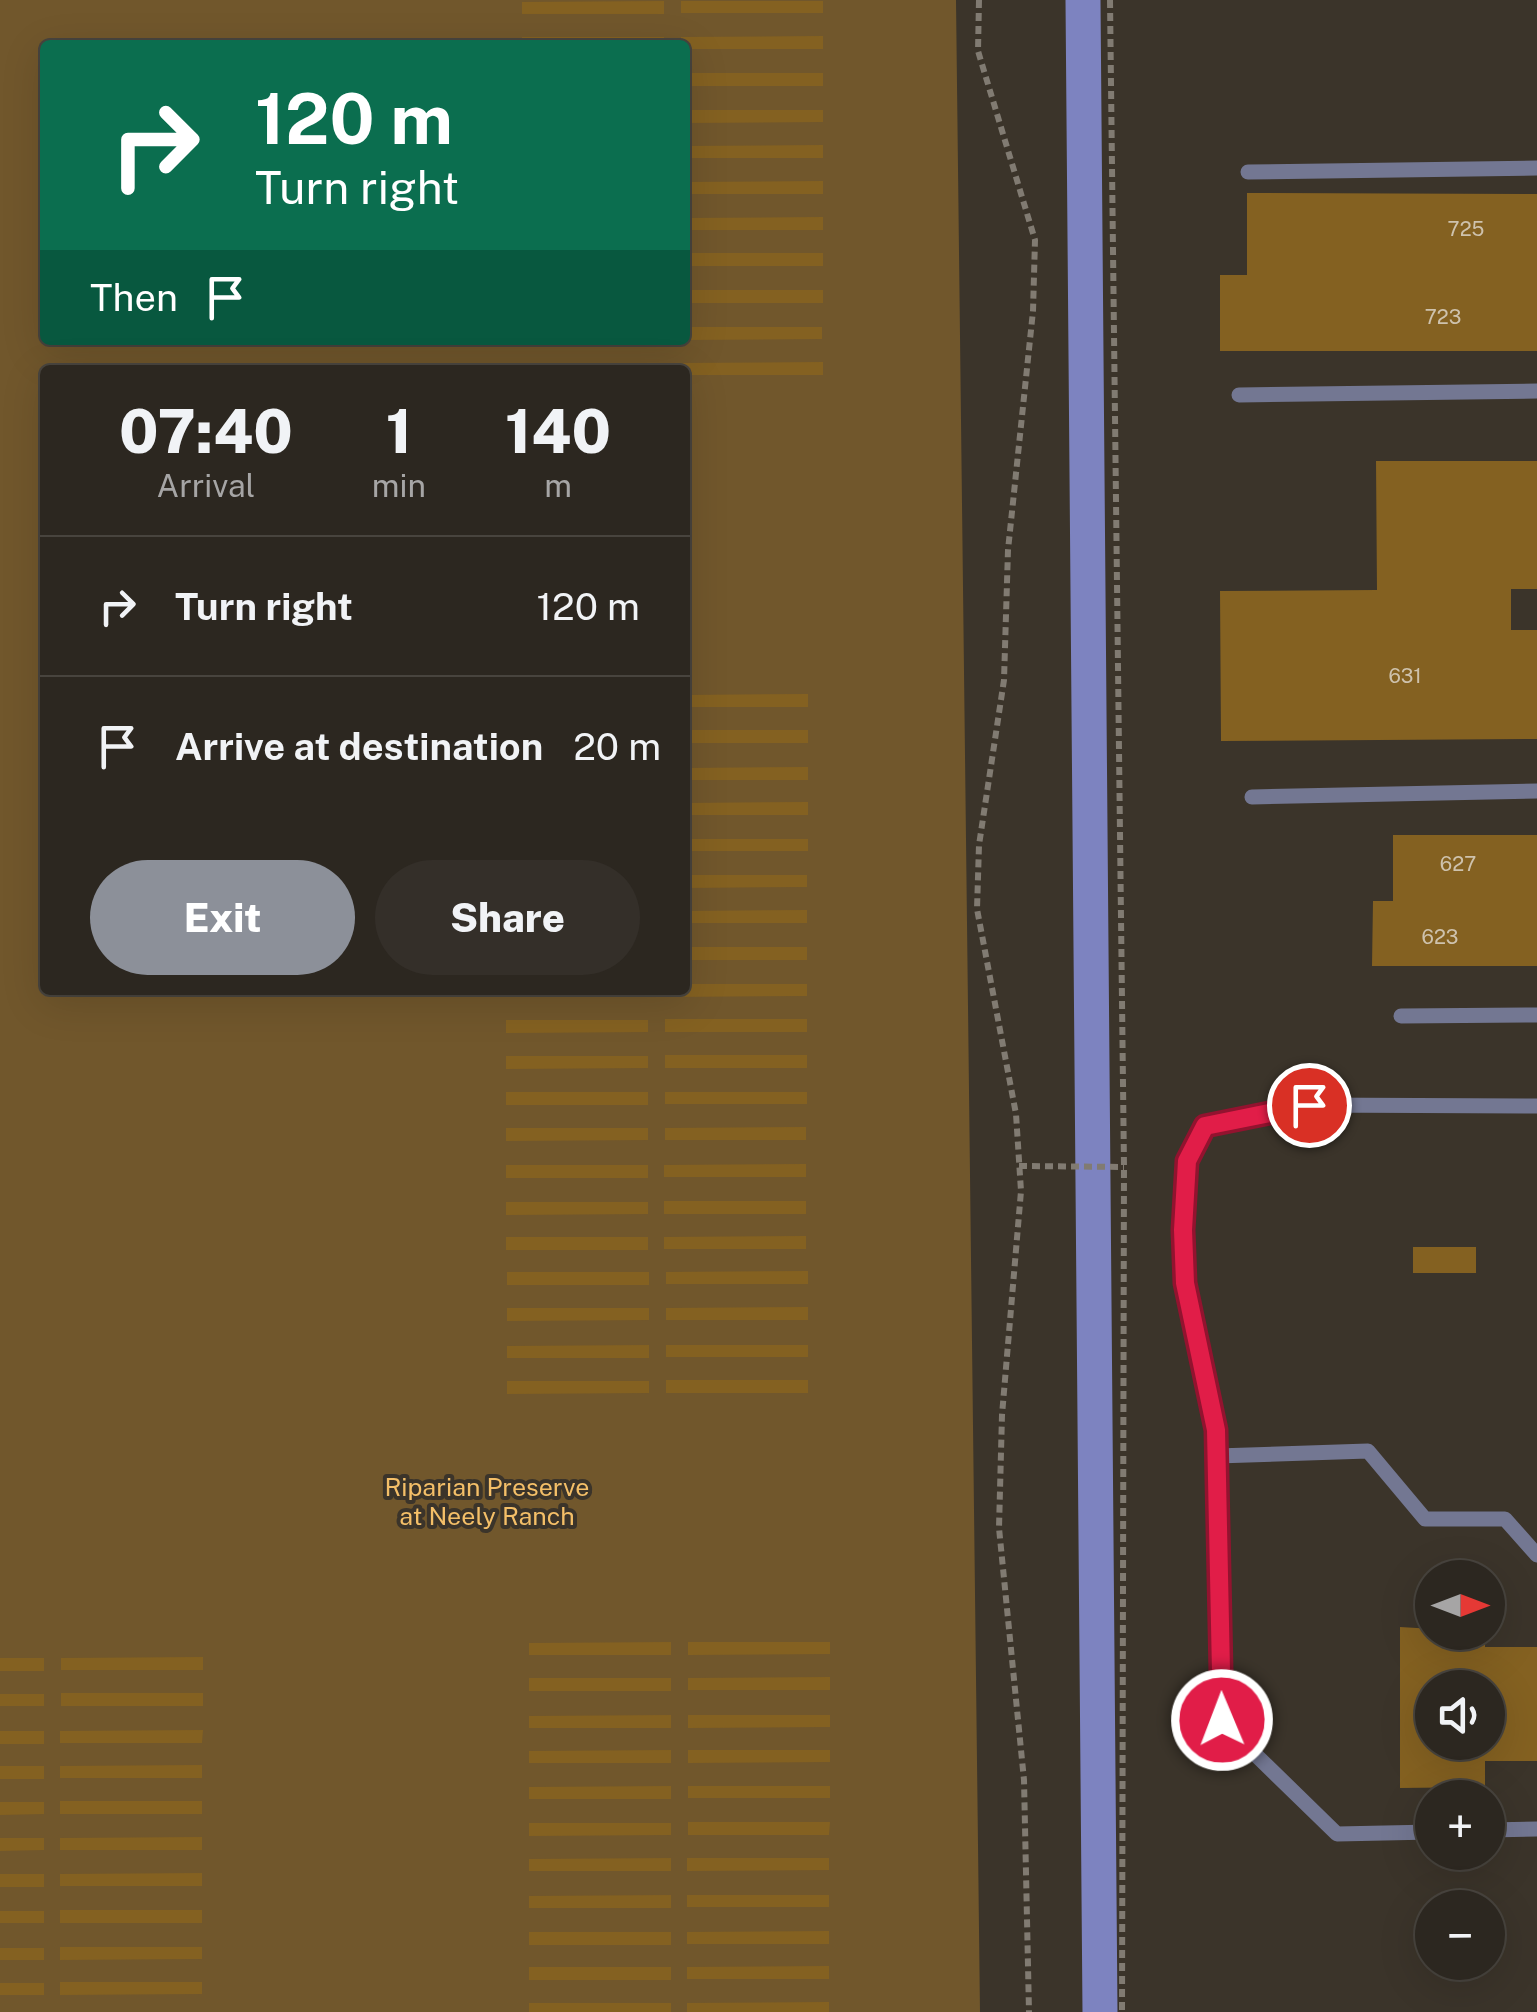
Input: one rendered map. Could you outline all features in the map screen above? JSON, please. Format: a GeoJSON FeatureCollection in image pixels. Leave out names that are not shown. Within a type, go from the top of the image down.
{"type":"FeatureCollection","features":[{"type":"Feature","properties":{"kind":"lane"},"geometry":{"type":"LineString","coordinates":[[1248,172],[1537,168]]}},
{"type":"Feature","properties":{"kind":"lane"},"geometry":{"type":"LineString","coordinates":[[1238,395],[1537,391]]}},
{"type":"Feature","properties":{"kind":"lane"},"geometry":{"type":"LineString","coordinates":[[1252,797],[1537,792]]}},
{"type":"Feature","properties":{"kind":"lane"},"geometry":{"type":"LineString","coordinates":[[1401,1016],[1537,1015]]}},
{"type":"Feature","properties":{"kind":"lane"},"geometry":{"type":"LineString","coordinates":[[1415,1832],[1337,1834],[1222,1720],[1216,1430],[1185,1283],[1187,1161],[1205,1126],[1309,1105],[1537,1106]]}},
{"type":"Feature","properties":{"kind":"lane"},"geometry":{"type":"LineString","coordinates":[[1217,1456],[1368,1451],[1425,1518],[1504,1518],[1537,1554]]}},
{"type":"Feature","properties":{"kind":"lane"},"geometry":{"type":"LineString","coordinates":[[1505,1830],[1537,1829]]}},
{"type":"Feature","properties":{"kind":"path"},"geometry":{"type":"LineString","coordinates":[[979,0],[978,51],[1034,240],[1033,312],[1008,550],[1004,680],[979,845],[977,909],[1016,1114],[1019,1166],[999,1528],[1024,1780],[1029,2012]]}},
{"type":"Feature","properties":{"kind":"path"},"geometry":{"type":"LineString","coordinates":[[1110,0],[1124,1166],[1122,2012]]}},
{"type":"Feature","properties":{"kind":"path"},"geometry":{"type":"LineString","coordinates":[[1019,1166],[1124,1166]]}},
{"type":"Feature","properties":{"kind":"green space","name":"Riparian Preserve at Neely Ranch"},"geometry":{"type":"Polygon","coordinates":[[[0,0],[956,0],[980,2012],[0,2012],[0,0]]]}},
{"type":"Feature","properties":{"kind":"building"},"geometry":{"type":"Polygon","coordinates":[[[664,1],[664,14],[522,14],[522,2],[664,1]]]}},
{"type":"Feature","properties":{"kind":"building"},"geometry":{"type":"Polygon","coordinates":[[[681,1],[823,1],[823,13],[681,13],[681,1]]]}},
{"type":"Feature","properties":{"kind":"building"},"geometry":{"type":"Polygon","coordinates":[[[823,36],[823,49],[690,49],[690,40],[681,37],[823,36]]]}},
{"type":"Feature","properties":{"kind":"building"},"geometry":{"type":"Polygon","coordinates":[[[522,37],[664,37],[664,40],[522,37]]]}},
{"type":"Feature","properties":{"kind":"building"},"geometry":{"type":"Polygon","coordinates":[[[690,73],[823,73],[823,86],[690,86],[690,73]]]}},
{"type":"Feature","properties":{"kind":"building"},"geometry":{"type":"Polygon","coordinates":[[[690,110],[823,110],[823,122],[690,123],[690,110]]]}},
{"type":"Feature","properties":{"kind":"building"},"geometry":{"type":"Polygon","coordinates":[[[823,145],[823,158],[690,158],[690,146],[823,145]]]}},
{"type":"Feature","properties":{"kind":"building"},"geometry":{"type":"Polygon","coordinates":[[[823,181],[823,194],[690,194],[690,182],[823,181]]]}},
{"type":"Feature","properties":{"kind":"building"},"geometry":{"type":"Polygon","coordinates":[[[1247,193],[1537,194],[1537,351],[1220,351],[1220,275],[1247,275],[1247,193]]]}},
{"type":"Feature","properties":{"kind":"building"},"geometry":{"type":"Polygon","coordinates":[[[823,217],[823,230],[690,230],[690,218],[823,217]]]}},
{"type":"Feature","properties":{"kind":"building"},"geometry":{"type":"Polygon","coordinates":[[[690,253],[823,253],[823,266],[690,266],[690,253]]]}},
{"type":"Feature","properties":{"kind":"building"},"geometry":{"type":"Polygon","coordinates":[[[690,290],[823,290],[823,303],[690,303],[690,290]]]}},
{"type":"Feature","properties":{"kind":"building"},"geometry":{"type":"Polygon","coordinates":[[[690,327],[822,327],[822,339],[690,340],[690,327]]]}},
{"type":"Feature","properties":{"kind":"building"},"geometry":{"type":"Polygon","coordinates":[[[823,362],[823,375],[690,375],[690,365],[680,363],[823,362]]]}},
{"type":"Feature","properties":{"kind":"building"},"geometry":{"type":"Polygon","coordinates":[[[522,363],[664,363],[664,365],[522,363]]]}},
{"type":"Feature","properties":{"kind":"building"},"geometry":{"type":"Polygon","coordinates":[[[1376,461],[1537,461],[1537,589],[1511,589],[1511,630],[1537,630],[1537,739],[1221,741],[1220,591],[1377,590],[1376,461]]]}},
{"type":"Feature","properties":{"kind":"building"},"geometry":{"type":"Polygon","coordinates":[[[808,694],[808,707],[690,707],[690,695],[808,694]]]}},
{"type":"Feature","properties":{"kind":"building"},"geometry":{"type":"Polygon","coordinates":[[[690,730],[808,730],[808,743],[690,743],[690,730]]]}},
{"type":"Feature","properties":{"kind":"building"},"geometry":{"type":"Polygon","coordinates":[[[808,767],[808,780],[690,780],[690,768],[808,767]]]}},
{"type":"Feature","properties":{"kind":"building"},"geometry":{"type":"Polygon","coordinates":[[[808,802],[808,815],[690,815],[690,803],[808,802]]]}},
{"type":"Feature","properties":{"kind":"building"},"geometry":{"type":"Polygon","coordinates":[[[1393,835],[1537,835],[1537,966],[1372,966],[1373,901],[1393,901],[1393,835]]]}},
{"type":"Feature","properties":{"kind":"building"},"geometry":{"type":"Polygon","coordinates":[[[690,839],[808,839],[808,851],[690,851],[690,839]]]}},
{"type":"Feature","properties":{"kind":"building"},"geometry":{"type":"Polygon","coordinates":[[[690,875],[807,875],[807,887],[690,888],[690,875]]]}},
{"type":"Feature","properties":{"kind":"building"},"geometry":{"type":"Polygon","coordinates":[[[807,910],[807,923],[690,923],[690,911],[807,910]]]}},
{"type":"Feature","properties":{"kind":"building"},"geometry":{"type":"Polygon","coordinates":[[[690,947],[807,947],[807,960],[690,960],[690,947]]]}},
{"type":"Feature","properties":{"kind":"building"},"geometry":{"type":"Polygon","coordinates":[[[690,984],[807,984],[807,996],[665,997],[690,995],[690,984]]]}},
{"type":"Feature","properties":{"kind":"building"},"geometry":{"type":"Polygon","coordinates":[[[506,995],[648,995],[648,997],[506,995]]]}},
{"type":"Feature","properties":{"kind":"building"},"geometry":{"type":"Polygon","coordinates":[[[665,1019],[807,1019],[807,1032],[665,1032],[665,1019]]]}},
{"type":"Feature","properties":{"kind":"building"},"geometry":{"type":"Polygon","coordinates":[[[506,1020],[648,1020],[648,1032],[506,1033],[506,1020]]]}},
{"type":"Feature","properties":{"kind":"building"},"geometry":{"type":"Polygon","coordinates":[[[665,1055],[807,1055],[807,1068],[665,1068],[665,1055]]]}},
{"type":"Feature","properties":{"kind":"building"},"geometry":{"type":"Polygon","coordinates":[[[506,1056],[648,1056],[648,1068],[506,1069],[506,1056]]]}},
{"type":"Feature","properties":{"kind":"building"},"geometry":{"type":"Polygon","coordinates":[[[506,1092],[648,1092],[648,1105],[506,1105],[506,1092]]]}},
{"type":"Feature","properties":{"kind":"building"},"geometry":{"type":"Polygon","coordinates":[[[665,1092],[807,1092],[807,1104],[665,1104],[665,1092]]]}},
{"type":"Feature","properties":{"kind":"building"},"geometry":{"type":"Polygon","coordinates":[[[806,1127],[806,1140],[665,1140],[665,1128],[806,1127]]]}},
{"type":"Feature","properties":{"kind":"building"},"geometry":{"type":"Polygon","coordinates":[[[506,1128],[648,1128],[648,1140],[506,1141],[506,1128]]]}},
{"type":"Feature","properties":{"kind":"building"},"geometry":{"type":"Polygon","coordinates":[[[806,1164],[806,1177],[664,1177],[664,1165],[806,1164]]]}},
{"type":"Feature","properties":{"kind":"building"},"geometry":{"type":"Polygon","coordinates":[[[506,1165],[648,1165],[648,1178],[506,1178],[506,1165]]]}},
{"type":"Feature","properties":{"kind":"building"},"geometry":{"type":"Polygon","coordinates":[[[664,1201],[806,1201],[806,1214],[664,1214],[664,1201]]]}},
{"type":"Feature","properties":{"kind":"building"},"geometry":{"type":"Polygon","coordinates":[[[506,1202],[648,1202],[648,1214],[506,1215],[506,1202]]]}},
{"type":"Feature","properties":{"kind":"building"},"geometry":{"type":"Polygon","coordinates":[[[806,1236],[806,1249],[664,1249],[664,1237],[806,1236]]]}},
{"type":"Feature","properties":{"kind":"building"},"geometry":{"type":"Polygon","coordinates":[[[506,1237],[648,1237],[648,1250],[506,1250],[506,1237]]]}},
{"type":"Feature","properties":{"kind":"building"},"geometry":{"type":"Polygon","coordinates":[[[1413,1247],[1476,1247],[1476,1273],[1413,1273],[1413,1247]]]}},
{"type":"Feature","properties":{"kind":"building"},"geometry":{"type":"Polygon","coordinates":[[[808,1271],[808,1284],[666,1284],[666,1272],[808,1271]]]}},
{"type":"Feature","properties":{"kind":"building"},"geometry":{"type":"Polygon","coordinates":[[[507,1272],[649,1272],[649,1285],[507,1285],[507,1272]]]}},
{"type":"Feature","properties":{"kind":"building"},"geometry":{"type":"Polygon","coordinates":[[[808,1307],[808,1320],[666,1320],[666,1308],[808,1307]]]}},
{"type":"Feature","properties":{"kind":"building"},"geometry":{"type":"Polygon","coordinates":[[[507,1308],[649,1308],[649,1320],[507,1321],[507,1308]]]}},
{"type":"Feature","properties":{"kind":"building"},"geometry":{"type":"Polygon","coordinates":[[[649,1345],[649,1358],[507,1358],[507,1346],[649,1345]]]}},
{"type":"Feature","properties":{"kind":"building"},"geometry":{"type":"Polygon","coordinates":[[[666,1345],[808,1345],[808,1357],[666,1357],[666,1345]]]}},
{"type":"Feature","properties":{"kind":"building"},"geometry":{"type":"Polygon","coordinates":[[[666,1380],[808,1380],[808,1393],[666,1393],[666,1380]]]}},
{"type":"Feature","properties":{"kind":"building"},"geometry":{"type":"Polygon","coordinates":[[[507,1381],[649,1381],[649,1393],[507,1394],[507,1381]]]}},
{"type":"Feature","properties":{"kind":"building"},"geometry":{"type":"Polygon","coordinates":[[[1400,1627],[1415,1628],[1415,1650],[1537,1647],[1537,1761],[1485,1761],[1485,1780],[1415,1780],[1415,1788],[1400,1788],[1400,1627]]]}},
{"type":"Feature","properties":{"kind":"building"},"geometry":{"type":"Polygon","coordinates":[[[671,1642],[671,1655],[529,1655],[529,1643],[671,1642]]]}},
{"type":"Feature","properties":{"kind":"building"},"geometry":{"type":"Polygon","coordinates":[[[688,1642],[830,1642],[830,1654],[688,1655],[688,1642]]]}},
{"type":"Feature","properties":{"kind":"building"},"geometry":{"type":"Polygon","coordinates":[[[203,1657],[203,1670],[61,1670],[61,1658],[203,1657]]]}},
{"type":"Feature","properties":{"kind":"building"},"geometry":{"type":"Polygon","coordinates":[[[0,1658],[44,1658],[44,1671],[0,1671],[0,1658]]]}},
{"type":"Feature","properties":{"kind":"building"},"geometry":{"type":"Polygon","coordinates":[[[830,1677],[830,1690],[688,1690],[688,1678],[830,1677]]]}},
{"type":"Feature","properties":{"kind":"building"},"geometry":{"type":"Polygon","coordinates":[[[529,1678],[671,1678],[671,1691],[529,1691],[529,1678]]]}},
{"type":"Feature","properties":{"kind":"building"},"geometry":{"type":"Polygon","coordinates":[[[61,1693],[203,1693],[203,1706],[61,1706],[61,1693]]]}},
{"type":"Feature","properties":{"kind":"building"},"geometry":{"type":"Polygon","coordinates":[[[0,1694],[44,1694],[44,1706],[0,1706],[0,1694]]]}},
{"type":"Feature","properties":{"kind":"building"},"geometry":{"type":"Polygon","coordinates":[[[671,1715],[671,1728],[529,1728],[529,1716],[671,1715]]]}},
{"type":"Feature","properties":{"kind":"building"},"geometry":{"type":"Polygon","coordinates":[[[688,1715],[830,1715],[830,1727],[688,1728],[688,1715]]]}},
{"type":"Feature","properties":{"kind":"building"},"geometry":{"type":"Polygon","coordinates":[[[203,1730],[202,1743],[60,1743],[60,1731],[203,1730]]]}},
{"type":"Feature","properties":{"kind":"building"},"geometry":{"type":"Polygon","coordinates":[[[0,1731],[44,1731],[44,1744],[0,1744],[0,1731]]]}},
{"type":"Feature","properties":{"kind":"building"},"geometry":{"type":"Polygon","coordinates":[[[671,1750],[671,1763],[529,1763],[529,1751],[671,1750]]]}},
{"type":"Feature","properties":{"kind":"building"},"geometry":{"type":"Polygon","coordinates":[[[688,1750],[830,1750],[830,1762],[688,1763],[688,1750]]]}},
{"type":"Feature","properties":{"kind":"building"},"geometry":{"type":"Polygon","coordinates":[[[202,1765],[202,1778],[60,1778],[60,1766],[202,1765]]]}},
{"type":"Feature","properties":{"kind":"building"},"geometry":{"type":"Polygon","coordinates":[[[0,1766],[44,1766],[44,1779],[0,1779],[0,1766]]]}},
{"type":"Feature","properties":{"kind":"building"},"geometry":{"type":"Polygon","coordinates":[[[671,1786],[671,1799],[529,1799],[529,1787],[671,1786]]]}},
{"type":"Feature","properties":{"kind":"building"},"geometry":{"type":"Polygon","coordinates":[[[688,1786],[830,1786],[830,1798],[688,1798],[688,1786]]]}},
{"type":"Feature","properties":{"kind":"building"},"geometry":{"type":"Polygon","coordinates":[[[60,1801],[202,1801],[202,1814],[60,1814],[60,1801]]]}},
{"type":"Feature","properties":{"kind":"building"},"geometry":{"type":"Polygon","coordinates":[[[0,1802],[44,1802],[44,1814],[0,1815],[0,1802]]]}},
{"type":"Feature","properties":{"kind":"building"},"geometry":{"type":"Polygon","coordinates":[[[688,1822],[830,1822],[829,1835],[688,1835],[688,1822]]]}},
{"type":"Feature","properties":{"kind":"building"},"geometry":{"type":"Polygon","coordinates":[[[529,1823],[671,1823],[671,1835],[529,1836],[529,1823]]]}},
{"type":"Feature","properties":{"kind":"building"},"geometry":{"type":"Polygon","coordinates":[[[202,1837],[202,1850],[60,1850],[60,1838],[202,1837]]]}},
{"type":"Feature","properties":{"kind":"building"},"geometry":{"type":"Polygon","coordinates":[[[0,1838],[44,1838],[44,1850],[0,1851],[0,1838]]]}},
{"type":"Feature","properties":{"kind":"building"},"geometry":{"type":"Polygon","coordinates":[[[671,1858],[671,1871],[529,1871],[529,1859],[671,1858]]]}},
{"type":"Feature","properties":{"kind":"building"},"geometry":{"type":"Polygon","coordinates":[[[687,1858],[829,1858],[829,1870],[687,1871],[687,1858]]]}},
{"type":"Feature","properties":{"kind":"building"},"geometry":{"type":"Polygon","coordinates":[[[202,1873],[202,1886],[60,1886],[60,1874],[202,1873]]]}},
{"type":"Feature","properties":{"kind":"building"},"geometry":{"type":"Polygon","coordinates":[[[0,1874],[44,1874],[44,1887],[0,1887],[0,1874]]]}},
{"type":"Feature","properties":{"kind":"building"},"geometry":{"type":"Polygon","coordinates":[[[671,1895],[671,1908],[529,1908],[529,1896],[671,1895]]]}},
{"type":"Feature","properties":{"kind":"building"},"geometry":{"type":"Polygon","coordinates":[[[687,1895],[829,1895],[829,1907],[687,1907],[687,1895]]]}},
{"type":"Feature","properties":{"kind":"building"},"geometry":{"type":"Polygon","coordinates":[[[60,1910],[202,1910],[202,1923],[60,1923],[60,1910]]]}},
{"type":"Feature","properties":{"kind":"building"},"geometry":{"type":"Polygon","coordinates":[[[0,1911],[44,1911],[44,1923],[0,1923],[0,1911]]]}},
{"type":"Feature","properties":{"kind":"building"},"geometry":{"type":"Polygon","coordinates":[[[829,1931],[829,1944],[687,1944],[687,1932],[829,1931]]]}},
{"type":"Feature","properties":{"kind":"building"},"geometry":{"type":"Polygon","coordinates":[[[529,1932],[671,1932],[671,1945],[529,1945],[529,1932]]]}},
{"type":"Feature","properties":{"kind":"building"},"geometry":{"type":"Polygon","coordinates":[[[60,1947],[202,1947],[202,1959],[60,1960],[60,1947]]]}},
{"type":"Feature","properties":{"kind":"building"},"geometry":{"type":"Polygon","coordinates":[[[0,1948],[44,1948],[44,1960],[0,1960],[0,1948]]]}},
{"type":"Feature","properties":{"kind":"building"},"geometry":{"type":"Polygon","coordinates":[[[829,1966],[829,1979],[687,1979],[687,1967],[829,1966]]]}},
{"type":"Feature","properties":{"kind":"building"},"geometry":{"type":"Polygon","coordinates":[[[529,1967],[671,1967],[671,1980],[529,1980],[529,1967]]]}},
{"type":"Feature","properties":{"kind":"building"},"geometry":{"type":"Polygon","coordinates":[[[60,1982],[202,1982],[202,1994],[60,1995],[60,1982]]]}},
{"type":"Feature","properties":{"kind":"building"},"geometry":{"type":"Polygon","coordinates":[[[0,1983],[44,1983],[44,1995],[0,1995],[0,1983]]]}},
{"type":"Feature","properties":{"kind":"building"},"geometry":{"type":"Polygon","coordinates":[[[829,2002],[829,2012],[687,2012],[687,2003],[829,2002]]]}},
{"type":"Feature","properties":{"kind":"building"},"geometry":{"type":"Polygon","coordinates":[[[529,2003],[671,2003],[671,2012],[529,2012],[529,2003]]]}},
{"type":"Feature","properties":{"kind":"waterway"},"geometry":{"type":"LineString","coordinates":[[1083,0],[1100,2012]]}},
{"type":"Feature","properties":{"kind":"route"},"geometry":{"type":"LineString","coordinates":[[1222,1720],[1216,1430],[1185,1283],[1187,1161],[1205,1126],[1309,1105]]}}]}
